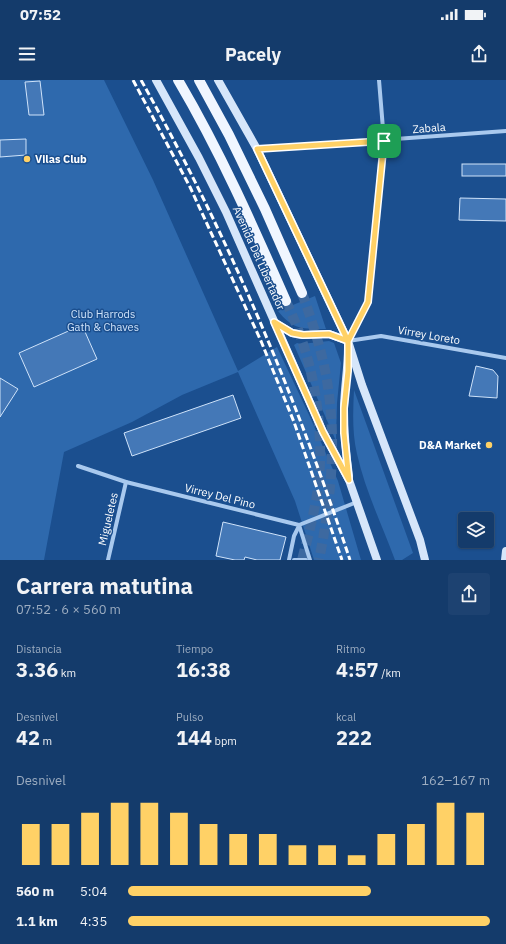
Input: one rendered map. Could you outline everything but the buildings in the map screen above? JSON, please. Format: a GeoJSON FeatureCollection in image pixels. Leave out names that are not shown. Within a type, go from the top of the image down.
{"type":"FeatureCollection","features":[{"type":"Feature","properties":{"kind":"main road","name":"Avenida Del Libertador"},"geometry":{"type":"LineString","coordinates":[[156,80],[226,212],[323,432],[349,480],[377,560]]}},
{"type":"Feature","properties":{"kind":"main road","name":"Avenida Del Libertador"},"geometry":{"type":"LineString","coordinates":[[178,80],[216,148],[250,219],[286,301]]}},
{"type":"Feature","properties":{"kind":"main road"},"geometry":{"type":"LineString","coordinates":[[199,80],[229,135],[265,210],[302,293]]}},
{"type":"Feature","properties":{"kind":"main road"},"geometry":{"type":"LineString","coordinates":[[218,80],[257,149],[348,341],[365,392],[420,540],[425,560]]}},
{"type":"Feature","properties":{"kind":"main road"},"geometry":{"type":"LineString","coordinates":[[274,322],[292,333],[303,335],[329,334],[348,341]]}},
{"type":"Feature","properties":{"kind":"main road"},"geometry":{"type":"LineString","coordinates":[[348,341],[348,371],[344,408],[344,433],[349,480]]}},
{"type":"Feature","properties":{"kind":"main road"},"geometry":{"type":"LineString","coordinates":[[505,560],[506,551]]}},
{"type":"Feature","properties":{"kind":"street"},"geometry":{"type":"LineString","coordinates":[[348,341],[368,302],[384,141],[379,80]]}},
{"type":"Feature","properties":{"kind":"street","name":"Zabala"},"geometry":{"type":"LineString","coordinates":[[257,149],[506,131]]}},
{"type":"Feature","properties":{"kind":"street","name":"Virrey Loreto"},"geometry":{"type":"LineString","coordinates":[[348,341],[381,336],[506,358]]}},
{"type":"Feature","properties":{"kind":"street","name":"Virrey Del Pino"},"geometry":{"type":"LineString","coordinates":[[78,466],[126,482],[299,525]]}},
{"type":"Feature","properties":{"kind":"street","name":"Migueletes"},"geometry":{"type":"LineString","coordinates":[[108,560],[126,482]]}},
{"type":"Feature","properties":{"kind":"street"},"geometry":{"type":"LineString","coordinates":[[299,525],[357,502]]}},
{"type":"Feature","properties":{"kind":"street"},"geometry":{"type":"LineString","coordinates":[[289,560],[299,525]]}},
{"type":"Feature","properties":{"kind":"street"},"geometry":{"type":"LineString","coordinates":[[299,525],[310,560]]}},
{"type":"Feature","properties":{"kind":"street"},"geometry":{"type":"LineString","coordinates":[[294,560],[306,560]]}},
{"type":"Feature","properties":{"kind":"green space","name":"Club Harrods Gath & Chaves"},"geometry":{"type":"Polygon","coordinates":[[[0,80],[104,80],[153,180],[238,371],[277,347],[338,481],[361,560],[314,560],[295,501],[238,372],[182,395],[132,422],[64,452],[44,560],[0,560],[0,80]]]}},
{"type":"Feature","properties":{"kind":"green space"},"geometry":{"type":"Polygon","coordinates":[[[315,296],[326,329],[299,327],[289,322],[278,311],[315,296]]]}},
{"type":"Feature","properties":{"kind":"green space"},"geometry":{"type":"Polygon","coordinates":[[[329,341],[334,343],[341,363],[337,403],[336,441],[294,345],[297,343],[301,344],[329,341]]]}},
{"type":"Feature","properties":{"kind":"green space"},"geometry":{"type":"Polygon","coordinates":[[[354,390],[413,553],[402,560],[395,560],[360,467],[355,446],[353,414],[354,390]]]}},
{"type":"Feature","properties":{"kind":"tunnel"},"geometry":{"type":"LineString","coordinates":[[302,293],[325,370],[332,426],[331,471],[327,516],[319,560]]}},
{"type":"Feature","properties":{"kind":"tunnel"},"geometry":{"type":"LineString","coordinates":[[286,301],[296,324],[310,368],[316,400],[320,448],[318,488],[314,512],[302,560]]}},
{"type":"Feature","properties":{"kind":"railway"},"geometry":{"type":"LineString","coordinates":[[133,80],[190,187],[261,341],[294,422],[342,560]]}},
{"type":"Feature","properties":{"kind":"railway"},"geometry":{"type":"LineString","coordinates":[[141,80],[202,196],[257,315],[306,436],[350,560]]}},
{"type":"Feature","properties":{"kind":"place","name":"Vilas Club"},"geometry":{"type":"Point","coordinates":[27,159]}},
{"type":"Feature","properties":{"kind":"place","name":"D&A Market"},"geometry":{"type":"Point","coordinates":[489,445]}},
{"type":"Feature","properties":{"kind":"route"},"geometry":{"type":"LineString","coordinates":[[384,141],[257,149],[348,341],[348,371],[344,408],[344,433],[349,480],[323,432],[274,322],[292,333],[303,335],[329,334],[348,341],[368,302],[384,141]]}}]}
